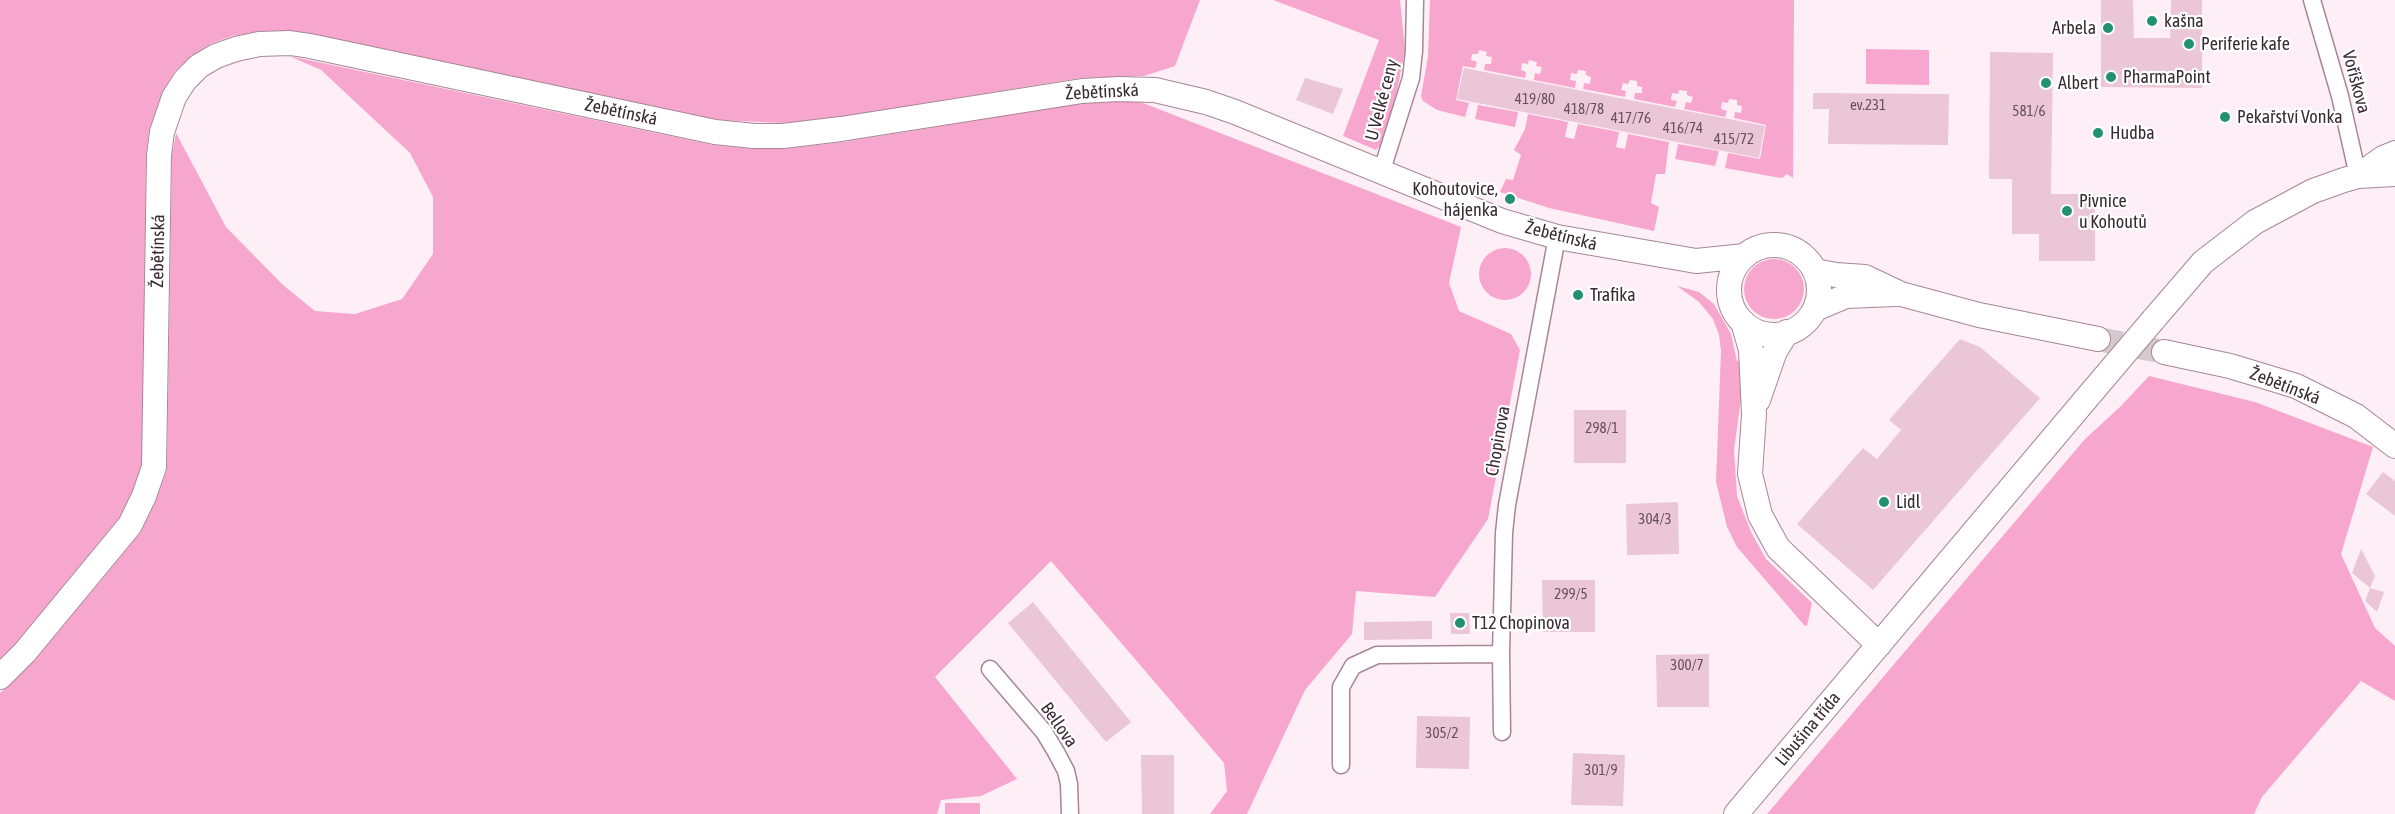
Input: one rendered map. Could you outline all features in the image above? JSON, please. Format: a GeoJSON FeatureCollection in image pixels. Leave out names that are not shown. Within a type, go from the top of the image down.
{"type":"FeatureCollection","features":[{"type":"Feature","properties":{"kind":"street","name":"U Velké ceny"},"geometry":{"type":"LineString","coordinates":[[1381,173],[1411,78],[1415,0]]}},
{"type":"Feature","properties":{"kind":"street","name":"Voříškova"},"geometry":{"type":"LineString","coordinates":[[2312,0],[2340,96],[2358,176]]}},
{"type":"Feature","properties":{"kind":"street","name":"Žebětínská"},"geometry":{"type":"LineString","coordinates":[[0,677],[25,652],[130,525],[144,496],[154,467],[159,167],[162,132],[174,97],[185,80],[199,66],[216,56],[236,49],[259,44],[310,46],[715,132],[754,136],[783,136],[841,129],[1082,91],[1143,89],[1175,94],[1235,112],[1502,221],[1557,237],[1696,261],[1745,256]]}},
{"type":"Feature","properties":{"kind":"street"},"geometry":{"type":"LineString","coordinates":[[2358,176],[2383,158],[2395,153]]}},
{"type":"Feature","properties":{"kind":"street"},"geometry":{"type":"LineString","coordinates":[[2358,176],[2395,174]]}},
{"type":"Feature","properties":{"kind":"street","name":"Libušina třída"},"geometry":{"type":"LineString","coordinates":[[1736,814],[2203,262],[2236,235],[2293,201],[2358,176]]}},
{"type":"Feature","properties":{"kind":"street","name":"Chopinova"},"geometry":{"type":"LineString","coordinates":[[1502,732],[1501,654],[1504,533],[1507,505],[1557,237]]}},
{"type":"Feature","properties":{"kind":"street"},"geometry":{"type":"LineString","coordinates":[[1743,322],[1765,333],[1787,332],[1804,323],[1815,309],[1819,290],[1815,271],[1800,253],[1783,246],[1765,246],[1745,256],[1733,273],[1730,291],[1733,306],[1743,322],[1751,350],[1754,414],[1750,474],[1754,496],[1768,531],[1778,548],[1879,645]]}},
{"type":"Feature","properties":{"kind":"street","name":"Žebětínská"},"geometry":{"type":"LineString","coordinates":[[1696,261],[1721,280],[1730,291]]}},
{"type":"Feature","properties":{"kind":"street"},"geometry":{"type":"LineString","coordinates":[[1815,271],[1865,277],[1900,294],[1992,319],[2098,339]]}},
{"type":"Feature","properties":{"kind":"street"},"geometry":{"type":"LineString","coordinates":[[1815,309],[1846,296],[1900,294]]}},
{"type":"Feature","properties":{"kind":"street"},"geometry":{"type":"LineString","coordinates":[[1754,414],[1775,351],[1787,332]]}},
{"type":"Feature","properties":{"kind":"street","name":"Žebětínská"},"geometry":{"type":"LineString","coordinates":[[2164,351],[2230,366],[2296,386],[2356,416],[2395,446]]}},
{"type":"Feature","properties":{"kind":"street"},"geometry":{"type":"LineString","coordinates":[[1341,765],[1341,687],[1353,666],[1377,655],[1501,654]]}},
{"type":"Feature","properties":{"kind":"street","name":"Bellova"},"geometry":{"type":"LineString","coordinates":[[990,669],[1044,732],[1056,752],[1066,771],[1069,784],[1070,814]]}},
{"type":"Feature","properties":{"kind":"shaded area"},"geometry":{"type":"Polygon","coordinates":[[[0,0],[1200,0],[1175,66],[1144,76],[1080,78],[839,117],[783,123],[717,120],[290,31],[232,36],[210,44],[191,56],[175,71],[163,91],[149,130],[146,154],[142,464],[133,491],[119,518],[16,644],[0,659],[0,0]]]}},
{"type":"Feature","properties":{"kind":"shaded area"},"geometry":{"type":"Polygon","coordinates":[[[1273,0],[1400,0],[1405,50],[1396,96],[1380,146],[1376,150],[1343,136],[1379,40],[1273,0]]]}},
{"type":"Feature","properties":{"kind":"shaded area"},"geometry":{"type":"Polygon","coordinates":[[[1430,0],[1794,0],[1793,178],[1787,174],[1782,178],[1725,168],[1728,153],[1760,159],[1766,125],[1734,118],[1735,112],[1741,113],[1742,106],[1737,105],[1737,100],[1729,99],[1728,103],[1722,102],[1721,109],[1727,111],[1725,117],[1684,109],[1686,102],[1691,103],[1693,97],[1687,95],[1687,91],[1679,90],[1678,94],[1672,93],[1671,100],[1677,101],[1675,107],[1634,99],[1635,93],[1642,93],[1642,87],[1637,86],[1637,81],[1630,80],[1628,84],[1623,83],[1621,90],[1626,91],[1625,97],[1583,89],[1584,83],[1590,84],[1591,77],[1586,75],[1586,71],[1578,70],[1577,74],[1571,73],[1570,80],[1576,81],[1575,88],[1534,80],[1535,73],[1540,74],[1542,67],[1536,66],[1537,62],[1529,60],[1528,64],[1522,63],[1521,70],[1526,72],[1525,78],[1484,70],[1485,64],[1491,64],[1492,57],[1486,56],[1487,52],[1479,50],[1478,54],[1472,54],[1471,60],[1477,62],[1475,68],[1463,66],[1456,100],[1469,103],[1465,117],[1437,110],[1423,101],[1421,96],[1428,56],[1430,0]]]}},
{"type":"Feature","properties":{"kind":"shaded area"},"geometry":{"type":"Polygon","coordinates":[[[1866,49],[1929,50],[1929,85],[1866,84],[1866,49]]]}},
{"type":"Feature","properties":{"kind":"shaded area"},"geometry":{"type":"Polygon","coordinates":[[[289,56],[713,145],[754,149],[784,149],[843,142],[1083,103],[1138,101],[1461,227],[1449,283],[1459,311],[1511,334],[1520,350],[1488,519],[1435,597],[1356,591],[1352,634],[1305,690],[1247,814],[1210,814],[1227,791],[1224,763],[1051,561],[935,677],[1017,779],[981,796],[941,800],[937,814],[0,814],[0,693],[34,661],[141,532],[156,501],[167,469],[172,156],[176,133],[226,227],[283,285],[315,311],[355,314],[402,299],[433,254],[433,197],[410,153],[321,70],[289,56]]]}},
{"type":"Feature","properties":{"kind":"shaded area"},"geometry":{"type":"Polygon","coordinates":[[[1478,105],[1518,112],[1515,127],[1475,119],[1478,105]]]}},
{"type":"Feature","properties":{"kind":"shaded area"},"geometry":{"type":"Polygon","coordinates":[[[1528,114],[1568,122],[1565,137],[1574,139],[1578,124],[1619,132],[1616,147],[1625,149],[1628,134],[1669,142],[1665,174],[1656,174],[1651,203],[1659,207],[1654,231],[1549,208],[1500,192],[1506,179],[1513,180],[1521,155],[1514,150],[1525,129],[1528,114]]]}},
{"type":"Feature","properties":{"kind":"shaded area"},"geometry":{"type":"Polygon","coordinates":[[[1678,144],[1719,151],[1715,166],[1675,159],[1678,144]]]}},
{"type":"Feature","properties":{"kind":"shaded area"},"geometry":{"type":"Polygon","coordinates":[[[1500,248],[1510,248],[1519,252],[1527,260],[1531,274],[1527,288],[1519,296],[1510,300],[1500,300],[1491,296],[1483,288],[1479,279],[1479,269],[1483,260],[1491,252],[1500,248]]]}},
{"type":"Feature","properties":{"kind":"shaded area"},"geometry":{"type":"Polygon","coordinates":[[[1768,259],[1780,259],[1791,264],[1799,272],[1804,289],[1802,301],[1791,314],[1780,319],[1768,319],[1757,314],[1749,306],[1744,295],[1744,283],[1749,272],[1757,264],[1768,259]]]}},
{"type":"Feature","properties":{"kind":"shaded area"},"geometry":{"type":"Polygon","coordinates":[[[1677,286],[1699,292],[1714,304],[1731,334],[1737,361],[1743,362],[1742,391],[1734,450],[1737,496],[1751,532],[1766,559],[1812,603],[1807,626],[1737,547],[1727,527],[1716,482],[1721,351],[1719,335],[1713,319],[1699,302],[1677,286]]]}},
{"type":"Feature","properties":{"kind":"shaded area"},"geometry":{"type":"Polygon","coordinates":[[[2149,376],[2255,402],[2373,447],[2341,554],[2375,628],[2395,646],[2395,701],[2361,681],[2262,797],[2254,814],[1767,814],[2085,439],[2149,376]]]}},
{"type":"Feature","properties":{"kind":"shaded area"},"geometry":{"type":"Polygon","coordinates":[[[945,803],[980,803],[980,814],[945,814],[945,803]]]}},
{"type":"Feature","properties":{"kind":"building"},"geometry":{"type":"Polygon","coordinates":[[[2101,0],[2133,0],[2134,38],[2170,38],[2171,0],[2202,0],[2202,88],[2101,87],[2101,0]]]}},
{"type":"Feature","properties":{"kind":"building"},"geometry":{"type":"Polygon","coordinates":[[[1990,52],[2053,53],[2051,194],[2095,194],[2095,261],[2039,261],[2039,234],[2012,234],[2012,179],[1989,179],[1990,52]]]}},
{"type":"Feature","properties":{"kind":"building"},"geometry":{"type":"Polygon","coordinates":[[[1464,68],[1765,126],[1759,158],[1457,99],[1464,68]]]}},
{"type":"Feature","properties":{"kind":"building"},"geometry":{"type":"Polygon","coordinates":[[[1305,78],[1343,89],[1333,114],[1296,100],[1305,78]]]}},
{"type":"Feature","properties":{"kind":"building"},"geometry":{"type":"Polygon","coordinates":[[[1813,93],[1949,94],[1948,145],[1828,144],[1829,109],[1813,109],[1813,93]]]}},
{"type":"Feature","properties":{"kind":"building"},"geometry":{"type":"Polygon","coordinates":[[[1960,339],[1980,347],[2040,398],[1873,590],[1797,524],[1863,448],[1877,459],[1901,430],[1889,420],[1960,339]]]}},
{"type":"Feature","properties":{"kind":"building"},"geometry":{"type":"Polygon","coordinates":[[[1574,410],[1626,410],[1626,463],[1574,463],[1574,410]]]}},
{"type":"Feature","properties":{"kind":"building"},"geometry":{"type":"Polygon","coordinates":[[[2383,472],[2395,481],[2395,516],[2366,494],[2383,472]]]}},
{"type":"Feature","properties":{"kind":"building"},"geometry":{"type":"Polygon","coordinates":[[[1678,502],[1679,554],[1627,555],[1626,504],[1678,502]]]}},
{"type":"Feature","properties":{"kind":"building"},"geometry":{"type":"Polygon","coordinates":[[[2361,549],[2375,576],[2370,588],[2352,573],[2361,549]]]}},
{"type":"Feature","properties":{"kind":"building"},"geometry":{"type":"Polygon","coordinates":[[[1542,580],[1595,580],[1595,632],[1543,632],[1542,580]]]}},
{"type":"Feature","properties":{"kind":"building"},"geometry":{"type":"Polygon","coordinates":[[[2370,588],[2384,592],[2377,612],[2365,601],[2370,588]]]}},
{"type":"Feature","properties":{"kind":"building"},"geometry":{"type":"Polygon","coordinates":[[[1033,602],[1131,722],[1106,742],[1008,623],[1033,602]]]}},
{"type":"Feature","properties":{"kind":"building","name":"T12 Chopinova"},"geometry":{"type":"Polygon","coordinates":[[[1450,613],[1469,613],[1470,634],[1451,634],[1450,613]]]}},
{"type":"Feature","properties":{"kind":"building"},"geometry":{"type":"Polygon","coordinates":[[[1432,621],[1432,639],[1364,640],[1364,622],[1432,621]]]}},
{"type":"Feature","properties":{"kind":"building"},"geometry":{"type":"Polygon","coordinates":[[[1709,654],[1709,707],[1657,707],[1656,655],[1709,654]]]}},
{"type":"Feature","properties":{"kind":"building"},"geometry":{"type":"Polygon","coordinates":[[[1417,716],[1470,717],[1469,769],[1416,768],[1417,716]]]}},
{"type":"Feature","properties":{"kind":"building"},"geometry":{"type":"Polygon","coordinates":[[[1573,753],[1625,755],[1623,806],[1571,805],[1573,753]]]}},
{"type":"Feature","properties":{"kind":"building"},"geometry":{"type":"Polygon","coordinates":[[[1141,755],[1174,755],[1174,814],[1142,814],[1141,755]]]}},
{"type":"Feature","properties":{"kind":"tunnel"},"geometry":{"type":"LineString","coordinates":[[2098,339],[2164,352]]}},
{"type":"Feature","properties":{"kind":"place","name":"kašna"},"geometry":{"type":"Point","coordinates":[2152,21]}},
{"type":"Feature","properties":{"kind":"place","name":"Arbela"},"geometry":{"type":"Point","coordinates":[2108,28]}},
{"type":"Feature","properties":{"kind":"place","name":"Periferie kafe"},"geometry":{"type":"Point","coordinates":[2189,44]}},
{"type":"Feature","properties":{"kind":"place","name":"PharmaPoint"},"geometry":{"type":"Point","coordinates":[2111,77]}},
{"type":"Feature","properties":{"kind":"place","name":"Albert"},"geometry":{"type":"Point","coordinates":[2046,83]}},
{"type":"Feature","properties":{"kind":"place","name":"Pekařství Vonka"},"geometry":{"type":"Point","coordinates":[2225,117]}},
{"type":"Feature","properties":{"kind":"place","name":"Hudba"},"geometry":{"type":"Point","coordinates":[2098,133]}},
{"type":"Feature","properties":{"kind":"place","name":"Kohoutovice, hájenka"},"geometry":{"type":"Point","coordinates":[1510,199]}},
{"type":"Feature","properties":{"kind":"place","name":"Pivnice u Kohoutů"},"geometry":{"type":"Point","coordinates":[2067,211]}},
{"type":"Feature","properties":{"kind":"place","name":"Trafika"},"geometry":{"type":"Point","coordinates":[1578,295]}},
{"type":"Feature","properties":{"kind":"place","name":"Lidl"},"geometry":{"type":"Point","coordinates":[1884,502]}},
{"type":"Feature","properties":{"kind":"place","name":"T12 Chopinova"},"geometry":{"type":"Point","coordinates":[1460,623]}}]}
